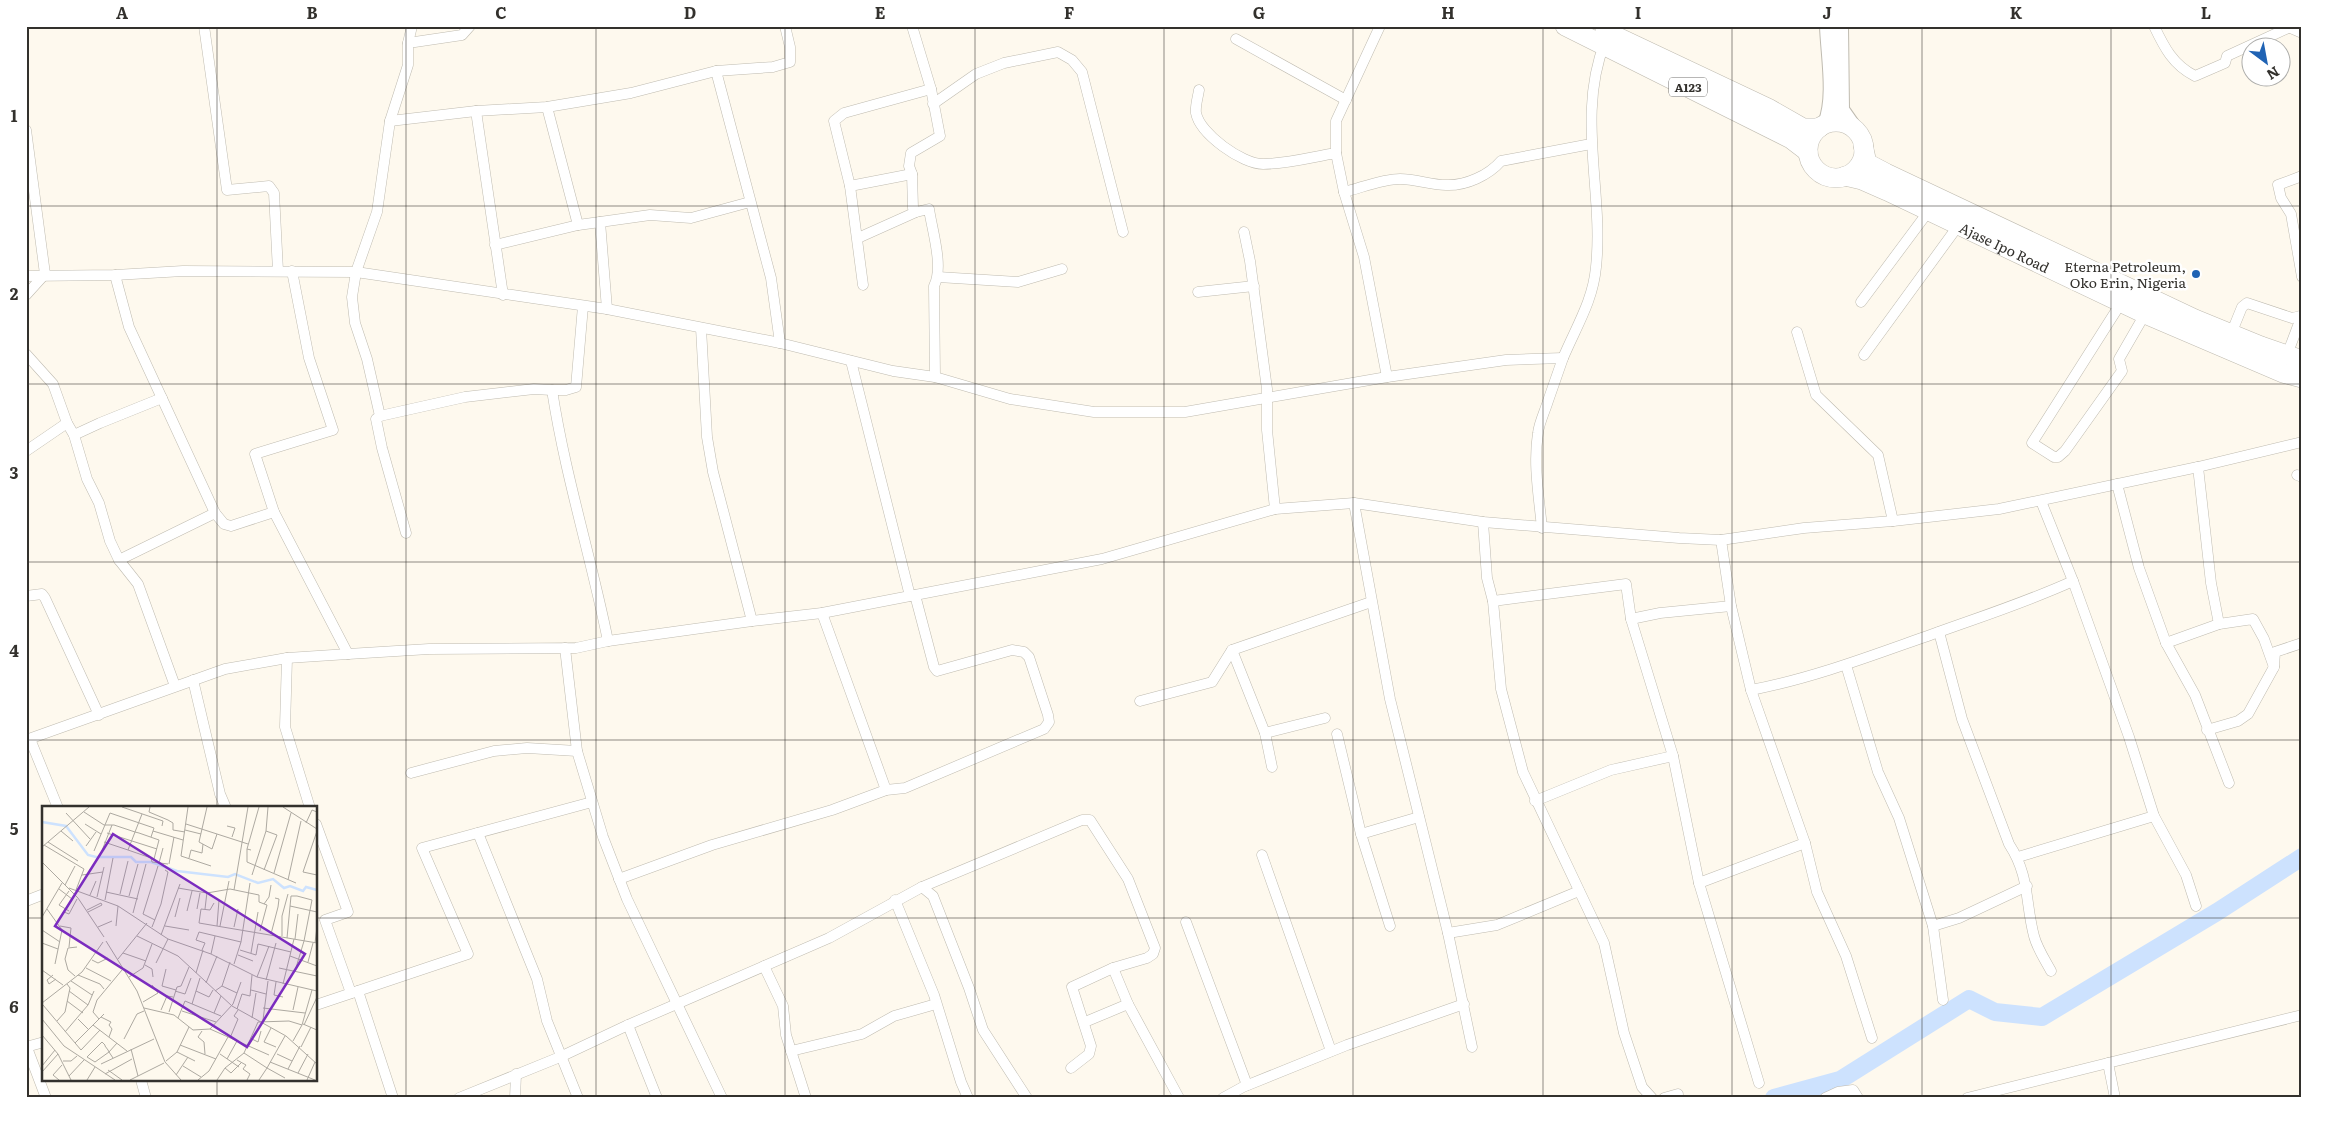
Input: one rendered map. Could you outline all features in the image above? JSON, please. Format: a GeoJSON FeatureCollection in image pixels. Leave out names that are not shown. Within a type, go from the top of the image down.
{"type":"FeatureCollection","features":[{"type":"Feature","properties":{"kind":"highway","name":"A123"},"geometry":{"type":"LineString","coordinates":[[1565,26],[1602,35],[1768,108],[1803,128],[1841,123],[1859,138]]}},
{"type":"Feature","properties":{"kind":"highway","name":"A123"},"geometry":{"type":"LineString","coordinates":[[1602,35],[1791,139],[1808,152],[1812,165],[1822,174],[1837,178],[1845,176]]}},
{"type":"Feature","properties":{"kind":"highway"},"geometry":{"type":"LineString","coordinates":[[1808,152],[1808,143],[1822,126]]}},
{"type":"Feature","properties":{"kind":"highway"},"geometry":{"type":"LineString","coordinates":[[1845,176],[1860,164],[1859,138]]}},
{"type":"Feature","properties":{"kind":"highway","name":"Ajase Ipo Road"},"geometry":{"type":"LineString","coordinates":[[1859,138],[1867,163],[1875,168],[2195,319],[2294,357]]}},
{"type":"Feature","properties":{"kind":"highway","name":"Ajase Ipo Road"},"geometry":{"type":"LineString","coordinates":[[1845,176],[1879,187],[2144,314],[2284,373],[2302,378]]}},
{"type":"Feature","properties":{"kind":"main road"},"geometry":{"type":"LineString","coordinates":[[1822,126],[1831,109],[1832,97],[1828,26]]}},
{"type":"Feature","properties":{"kind":"main road"},"geometry":{"type":"LineString","coordinates":[[1840,26],[1841,110],[1859,138]]}},
{"type":"Feature","properties":{"kind":"street"},"geometry":{"type":"LineString","coordinates":[[204,26],[227,190],[262,185],[269,186],[274,193],[278,271]]}},
{"type":"Feature","properties":{"kind":"street"},"geometry":{"type":"LineString","coordinates":[[380,416],[367,358],[355,323],[352,297],[356,272],[377,212],[390,121],[408,66],[408,43],[412,26]]}},
{"type":"Feature","properties":{"kind":"street"},"geometry":{"type":"LineString","coordinates":[[408,43],[462,35],[470,26]]}},
{"type":"Feature","properties":{"kind":"street"},"geometry":{"type":"LineString","coordinates":[[390,121],[476,110],[547,107],[631,93],[716,70],[773,67],[790,62],[790,47],[785,26]]}},
{"type":"Feature","properties":{"kind":"street"},"geometry":{"type":"LineString","coordinates":[[1380,26],[1336,121],[1336,153],[1344,192],[1364,257],[1387,377]]}},
{"type":"Feature","properties":{"kind":"street"},"geometry":{"type":"LineString","coordinates":[[2154,26],[2164,48],[2181,69],[2194,76],[2212,70],[2225,63],[2227,56],[2287,27],[2302,33]]}},
{"type":"Feature","properties":{"kind":"street"},"geometry":{"type":"LineString","coordinates":[[916,28],[940,136],[911,154],[909,166],[912,174],[913,208],[916,212]]}},
{"type":"Feature","properties":{"kind":"street"},"geometry":{"type":"LineString","coordinates":[[1542,528],[1539,495],[1538,432],[1563,358],[1590,302],[1597,265],[1598,205],[1591,144],[1591,98],[1602,35]]}},
{"type":"Feature","properties":{"kind":"street"},"geometry":{"type":"LineString","coordinates":[[1236,39],[1346,100]]}},
{"type":"Feature","properties":{"kind":"street"},"geometry":{"type":"LineString","coordinates":[[933,104],[976,74],[1004,63],[1058,52],[1072,60],[1082,72],[1124,232]]}},
{"type":"Feature","properties":{"kind":"street"},"geometry":{"type":"LineString","coordinates":[[716,70],[771,278],[780,343]]}},
{"type":"Feature","properties":{"kind":"street"},"geometry":{"type":"LineString","coordinates":[[863,285],[850,186],[834,121],[844,113],[931,89]]}},
{"type":"Feature","properties":{"kind":"street"},"geometry":{"type":"LineString","coordinates":[[1199,90],[1196,111],[1201,126],[1226,148],[1251,162],[1263,164],[1336,153]]}},
{"type":"Feature","properties":{"kind":"street"},"geometry":{"type":"LineString","coordinates":[[547,107],[578,224]]}},
{"type":"Feature","properties":{"kind":"street"},"geometry":{"type":"LineString","coordinates":[[476,110],[494,245],[503,295]]}},
{"type":"Feature","properties":{"kind":"street"},"geometry":{"type":"LineString","coordinates":[[26,130],[46,274]]}},
{"type":"Feature","properties":{"kind":"street"},"geometry":{"type":"LineString","coordinates":[[1344,192],[1399,179],[1446,185],[1457,184],[1488,172],[1501,161],[1591,144]]}},
{"type":"Feature","properties":{"kind":"street"},"geometry":{"type":"LineString","coordinates":[[850,186],[912,174]]}},
{"type":"Feature","properties":{"kind":"street"},"geometry":{"type":"LineString","coordinates":[[2302,176],[2278,185],[2281,198],[2291,214],[2302,277]]}},
{"type":"Feature","properties":{"kind":"street"},"geometry":{"type":"LineString","coordinates":[[494,245],[578,224],[650,215],[691,218],[750,202]]}},
{"type":"Feature","properties":{"kind":"street"},"geometry":{"type":"LineString","coordinates":[[858,238],[929,208],[938,278],[934,286],[935,377]]}},
{"type":"Feature","properties":{"kind":"street"},"geometry":{"type":"LineString","coordinates":[[1861,302],[1928,212]]}},
{"type":"Feature","properties":{"kind":"street"},"geometry":{"type":"LineString","coordinates":[[2291,214],[2302,213]]}},
{"type":"Feature","properties":{"kind":"street"},"geometry":{"type":"LineString","coordinates":[[600,222],[607,310]]}},
{"type":"Feature","properties":{"kind":"street"},"geometry":{"type":"LineString","coordinates":[[1864,355],[1958,226]]}},
{"type":"Feature","properties":{"kind":"street"},"geometry":{"type":"LineString","coordinates":[[1244,232],[1254,286],[1267,389],[1267,430],[1275,509]]}},
{"type":"Feature","properties":{"kind":"street"},"geometry":{"type":"LineString","coordinates":[[938,278],[1018,282],[1062,269]]}},
{"type":"Feature","properties":{"kind":"street"},"geometry":{"type":"LineString","coordinates":[[26,276],[46,274],[115,276],[183,271],[356,272],[607,310],[780,343],[851,362],[935,377],[1010,399],[1094,412],[1185,412],[1387,377],[1506,360],[1563,358]]}},
{"type":"Feature","properties":{"kind":"street"},"geometry":{"type":"LineString","coordinates":[[292,271],[309,358],[333,430],[255,454],[274,512],[348,654]]}},
{"type":"Feature","properties":{"kind":"street"},"geometry":{"type":"LineString","coordinates":[[26,295],[46,274]]}},
{"type":"Feature","properties":{"kind":"street"},"geometry":{"type":"LineString","coordinates":[[115,276],[129,327],[214,514],[224,524],[231,526],[274,512]]}},
{"type":"Feature","properties":{"kind":"street"},"geometry":{"type":"LineString","coordinates":[[1198,292],[1254,286]]}},
{"type":"Feature","properties":{"kind":"street"},"geometry":{"type":"LineString","coordinates":[[2121,303],[2032,443],[2054,457],[2058,457],[2065,451],[2122,371],[2119,359],[2144,314]]}},
{"type":"Feature","properties":{"kind":"street"},"geometry":{"type":"LineString","coordinates":[[2231,334],[2242,307],[2247,303],[2292,318],[2302,315],[2294,357]]}},
{"type":"Feature","properties":{"kind":"street"},"geometry":{"type":"LineString","coordinates":[[406,533],[382,448],[376,419],[380,416],[465,397],[534,389],[566,390],[576,387],[583,306]]}},
{"type":"Feature","properties":{"kind":"street"},"geometry":{"type":"LineString","coordinates":[[701,328],[707,437],[713,472],[752,620]]}},
{"type":"Feature","properties":{"kind":"street"},"geometry":{"type":"LineString","coordinates":[[1797,332],[1816,395],[1878,455],[1893,521]]}},
{"type":"Feature","properties":{"kind":"street"},"geometry":{"type":"LineString","coordinates":[[26,354],[53,384],[67,423],[74,436],[87,479],[99,503],[110,541],[119,560],[138,584],[175,686]]}},
{"type":"Feature","properties":{"kind":"street"},"geometry":{"type":"LineString","coordinates":[[619,879],[712,845],[832,810],[886,790],[905,788],[1044,729],[1049,722],[1029,657],[1024,652],[1012,650],[936,671],[934,668],[851,362]]}},
{"type":"Feature","properties":{"kind":"street"},"geometry":{"type":"LineString","coordinates":[[552,390],[559,435],[594,573],[608,641]]}},
{"type":"Feature","properties":{"kind":"street"},"geometry":{"type":"LineString","coordinates":[[74,436],[100,423],[162,398]]}},
{"type":"Feature","properties":{"kind":"street"},"geometry":{"type":"LineString","coordinates":[[26,450],[67,423]]}},
{"type":"Feature","properties":{"kind":"street"},"geometry":{"type":"LineString","coordinates":[[57,806],[28,740],[193,680],[225,670],[287,658],[429,649],[565,648],[752,620],[822,613],[1102,560],[1275,509],[1354,503],[1483,522],[1542,528],[1721,540],[1804,528],[1893,521],[2000,509],[2198,467],[2302,442]]}},
{"type":"Feature","properties":{"kind":"street"},"geometry":{"type":"LineString","coordinates":[[2198,467],[2211,583],[2219,624]]}},
{"type":"Feature","properties":{"kind":"street"},"geometry":{"type":"LineString","coordinates":[[2117,484],[2139,568],[2166,643],[2194,695],[2229,783]]}},
{"type":"Feature","properties":{"kind":"street"},"geometry":{"type":"LineString","coordinates":[[2041,500],[2073,581],[2129,737],[2154,816],[2186,875],[2196,906]]}},
{"type":"Feature","properties":{"kind":"street"},"geometry":{"type":"LineString","coordinates":[[1354,503],[1390,699],[1448,933],[1472,1047]]}},
{"type":"Feature","properties":{"kind":"street"},"geometry":{"type":"LineString","coordinates":[[119,560],[214,514]]}},
{"type":"Feature","properties":{"kind":"street"},"geometry":{"type":"LineString","coordinates":[[1483,522],[1486,578],[1492,601],[1501,689],[1522,772],[1604,943],[1624,1033],[1642,1087],[1652,1098]]}},
{"type":"Feature","properties":{"kind":"street"},"geometry":{"type":"LineString","coordinates":[[1721,540],[1731,606],[1751,690],[1805,843],[1817,892],[1846,956],[1872,1038]]}},
{"type":"Feature","properties":{"kind":"street"},"geometry":{"type":"LineString","coordinates":[[1751,690],[1782,684],[1846,665],[2034,599],[2073,581]]}},
{"type":"Feature","properties":{"kind":"street"},"geometry":{"type":"LineString","coordinates":[[1492,601],[1626,584],[1631,620],[1673,756],[1699,883],[1759,1083]]}},
{"type":"Feature","properties":{"kind":"street"},"geometry":{"type":"LineString","coordinates":[[26,596],[36,593],[42,594],[45,598],[99,715]]}},
{"type":"Feature","properties":{"kind":"street"},"geometry":{"type":"LineString","coordinates":[[1140,701],[1212,682],[1232,650],[1371,602]]}},
{"type":"Feature","properties":{"kind":"street"},"geometry":{"type":"LineString","coordinates":[[1631,620],[1660,613],[1731,606]]}},
{"type":"Feature","properties":{"kind":"street"},"geometry":{"type":"LineString","coordinates":[[822,613],[886,790]]}},
{"type":"Feature","properties":{"kind":"street"},"geometry":{"type":"LineString","coordinates":[[2166,643],[2219,624],[2253,619],[2274,666]]}},
{"type":"Feature","properties":{"kind":"street"},"geometry":{"type":"LineString","coordinates":[[1939,632],[1962,720],[2009,844],[2018,857],[2027,886],[2034,938],[2051,971]]}},
{"type":"Feature","properties":{"kind":"street"},"geometry":{"type":"LineString","coordinates":[[2207,730],[2238,721],[2248,714],[2274,666],[2275,652],[2302,642]]}},
{"type":"Feature","properties":{"kind":"street"},"geometry":{"type":"LineString","coordinates":[[565,648],[577,751],[592,802],[619,879],[722,1098]]}},
{"type":"Feature","properties":{"kind":"street"},"geometry":{"type":"LineString","coordinates":[[1232,650],[1265,733],[1272,767]]}},
{"type":"Feature","properties":{"kind":"street"},"geometry":{"type":"LineString","coordinates":[[287,658],[285,727],[309,806]]}},
{"type":"Feature","properties":{"kind":"street"},"geometry":{"type":"LineString","coordinates":[[1846,665],[1878,772],[1899,818],[1933,926],[1943,1000]]}},
{"type":"Feature","properties":{"kind":"street"},"geometry":{"type":"LineString","coordinates":[[193,680],[220,794],[225,806]]}},
{"type":"Feature","properties":{"kind":"street"},"geometry":{"type":"LineString","coordinates":[[1265,733],[1324,718]]}},
{"type":"Feature","properties":{"kind":"street"},"geometry":{"type":"LineString","coordinates":[[1338,734],[1361,834],[1390,926]]}},
{"type":"Feature","properties":{"kind":"street"},"geometry":{"type":"LineString","coordinates":[[411,773],[494,751],[527,748],[577,751]]}},
{"type":"Feature","properties":{"kind":"street"},"geometry":{"type":"LineString","coordinates":[[1535,801],[1611,770],[1673,756]]}},
{"type":"Feature","properties":{"kind":"street"},"geometry":{"type":"LineString","coordinates":[[318,1004],[468,954],[422,848],[592,802]]}},
{"type":"Feature","properties":{"kind":"street"},"geometry":{"type":"LineString","coordinates":[[2018,857],[2154,816]]}},
{"type":"Feature","properties":{"kind":"street"},"geometry":{"type":"LineString","coordinates":[[1361,834],[1419,817]]}},
{"type":"Feature","properties":{"kind":"street"},"geometry":{"type":"LineString","coordinates":[[459,1098],[560,1057],[628,1025],[829,938],[895,900],[922,887],[1082,820],[1090,820],[1128,879],[1155,948],[1153,954],[1147,958],[1114,968],[1072,987],[1085,1022],[1090,1046],[1089,1054],[1071,1068]]}},
{"type":"Feature","properties":{"kind":"street"},"geometry":{"type":"LineString","coordinates":[[318,830],[348,912],[325,920],[355,992],[392,1098]]}},
{"type":"Feature","properties":{"kind":"street"},"geometry":{"type":"LineString","coordinates":[[478,833],[537,980],[547,1021],[578,1098]]}},
{"type":"Feature","properties":{"kind":"street"},"geometry":{"type":"LineString","coordinates":[[1699,883],[1805,843]]}},
{"type":"Feature","properties":{"kind":"street"},"geometry":{"type":"LineString","coordinates":[[1262,855],[1331,1051]]}},
{"type":"Feature","properties":{"kind":"street"},"geometry":{"type":"LineString","coordinates":[[1933,926],[1959,918],[2027,886]]}},
{"type":"Feature","properties":{"kind":"street"},"geometry":{"type":"LineString","coordinates":[[922,887],[933,896],[970,988],[983,1030],[1027,1098]]}},
{"type":"Feature","properties":{"kind":"street"},"geometry":{"type":"LineString","coordinates":[[1448,933],[1497,925],[1579,892]]}},
{"type":"Feature","properties":{"kind":"street"},"geometry":{"type":"LineString","coordinates":[[26,901],[42,895]]}},
{"type":"Feature","properties":{"kind":"street"},"geometry":{"type":"LineString","coordinates":[[895,900],[936,1004],[968,1098]]}},
{"type":"Feature","properties":{"kind":"street"},"geometry":{"type":"LineString","coordinates":[[1186,922],[1247,1085]]}},
{"type":"Feature","properties":{"kind":"street"},"geometry":{"type":"LineString","coordinates":[[764,966],[783,1006],[783,1020],[806,1098]]}},
{"type":"Feature","properties":{"kind":"street"},"geometry":{"type":"LineString","coordinates":[[1114,968],[1128,1004],[1179,1098]]}},
{"type":"Feature","properties":{"kind":"street"},"geometry":{"type":"LineString","coordinates":[[791,1051],[862,1034],[894,1016],[936,1004]]}},
{"type":"Feature","properties":{"kind":"street"},"geometry":{"type":"LineString","coordinates":[[1085,1022],[1128,1004]]}},
{"type":"Feature","properties":{"kind":"street"},"geometry":{"type":"LineString","coordinates":[[1223,1098],[1247,1085],[1331,1051],[1464,1004]]}},
{"type":"Feature","properties":{"kind":"street"},"geometry":{"type":"LineString","coordinates":[[1967,1098],[2302,1015]]}},
{"type":"Feature","properties":{"kind":"street"},"geometry":{"type":"LineString","coordinates":[[628,1025],[657,1098]]}},
{"type":"Feature","properties":{"kind":"street"},"geometry":{"type":"LineString","coordinates":[[42,1042],[26,1046],[46,1098]]}},
{"type":"Feature","properties":{"kind":"street"},"geometry":{"type":"LineString","coordinates":[[2108,1063],[2115,1098]]}},
{"type":"Feature","properties":{"kind":"street"},"geometry":{"type":"LineString","coordinates":[[515,1098],[516,1074]]}},
{"type":"Feature","properties":{"kind":"street"},"geometry":{"type":"LineString","coordinates":[[142,1082],[146,1098]]}},
{"type":"Feature","properties":{"kind":"street"},"geometry":{"type":"LineString","coordinates":[[1825,1098],[1838,1092],[1853,1090],[1858,1098]]}},
{"type":"Feature","properties":{"kind":"street"},"geometry":{"type":"LineString","coordinates":[[1664,1098],[1678,1094]]}},
{"type":"Feature","properties":{"kind":"waterway"},"geometry":{"type":"LineString","coordinates":[[1774,1098],[1840,1080],[1969,999],[1995,1012],[2042,1017],[2217,912],[2302,857]]}},
{"type":"Feature","properties":{"kind":"place","name":"Eterna Petroleum, Oko Erin, Nigeria"},"geometry":{"type":"Point","coordinates":[2196,274]}}]}
